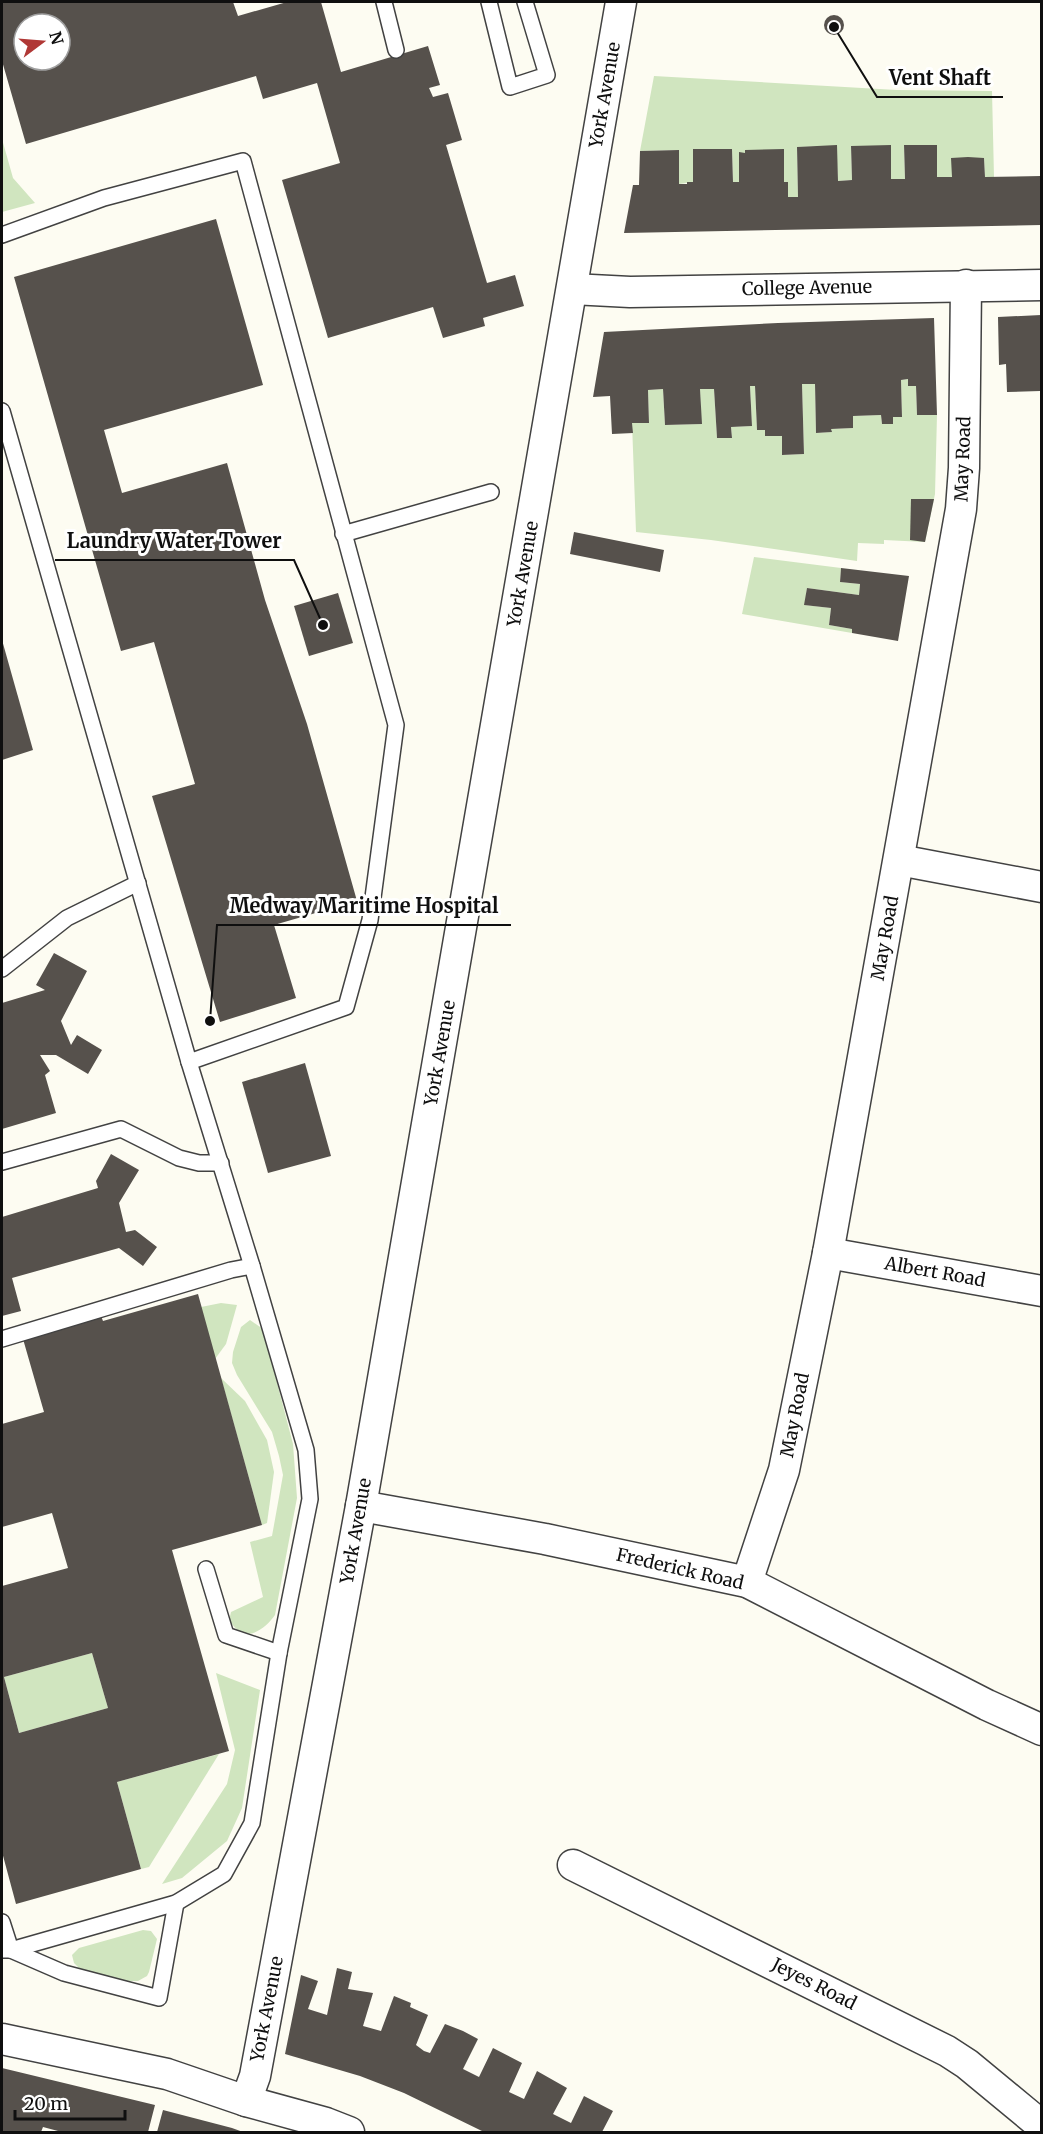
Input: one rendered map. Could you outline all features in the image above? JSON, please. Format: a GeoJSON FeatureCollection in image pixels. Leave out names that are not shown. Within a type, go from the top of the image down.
{"type":"FeatureCollection","features":[{"type":"Feature","properties":{"kind":"street","name":"York Avenue"},"geometry":{"type":"LineString","coordinates":[[246,2101],[255,2076],[361,1506],[621,2]]}},
{"type":"Feature","properties":{"kind":"street","name":"May Road"},"geometry":{"type":"LineString","coordinates":[[747,1582],[784,1470],[828,1253],[961,509],[964,468],[966,285]]}},
{"type":"Feature","properties":{"kind":"street","name":"College Avenue"},"geometry":{"type":"LineString","coordinates":[[572,289],[630,292],[1041,285]]}},
{"type":"Feature","properties":{"kind":"street"},"geometry":{"type":"LineString","coordinates":[[899,860],[1041,887]]}},
{"type":"Feature","properties":{"kind":"street","name":"Albert Road"},"geometry":{"type":"LineString","coordinates":[[828,1253],[1041,1291]]}},
{"type":"Feature","properties":{"kind":"street","name":"Frederick Road"},"geometry":{"type":"LineString","coordinates":[[361,1506],[545,1539],[747,1582],[976,1700],[1041,1730]]}},
{"type":"Feature","properties":{"kind":"street","name":"Jeyes Road"},"geometry":{"type":"LineString","coordinates":[[573,1864],[947,2051],[967,2064],[1041,2126]]}},
{"type":"Feature","properties":{"kind":"street"},"geometry":{"type":"LineString","coordinates":[[2,2039],[167,2074],[246,2101],[317,2120],[349,2133]]}},
{"type":"Feature","properties":{"kind":"lane"},"geometry":{"type":"LineString","coordinates":[[384,2],[396,50]]}},
{"type":"Feature","properties":{"kind":"lane"},"geometry":{"type":"LineString","coordinates":[[489,2],[510,87],[547,75],[525,2]]}},
{"type":"Feature","properties":{"kind":"lane"},"geometry":{"type":"LineString","coordinates":[[2,235],[104,198],[243,161],[396,725],[370,920],[346,1007],[189,1062]]}},
{"type":"Feature","properties":{"kind":"lane"},"geometry":{"type":"LineString","coordinates":[[2,411],[189,1062],[306,1450],[309,1499],[279,1653],[252,1822],[224,1874],[176,1903],[6,1950]]}},
{"type":"Feature","properties":{"kind":"lane"},"geometry":{"type":"LineString","coordinates":[[343,534],[491,492]]}},
{"type":"Feature","properties":{"kind":"lane"},"geometry":{"type":"LineString","coordinates":[[2,969],[66,918],[138,883]]}},
{"type":"Feature","properties":{"kind":"lane"},"geometry":{"type":"LineString","coordinates":[[2,1162],[121,1129],[179,1158],[198,1163],[221,1163]]}},
{"type":"Feature","properties":{"kind":"lane"},"geometry":{"type":"LineString","coordinates":[[2,1339],[231,1270],[252,1266]]}},
{"type":"Feature","properties":{"kind":"lane"},"geometry":{"type":"LineString","coordinates":[[206,1569],[226,1635],[279,1653]]}},
{"type":"Feature","properties":{"kind":"lane"},"geometry":{"type":"LineString","coordinates":[[6,1950],[64,1973],[159,1998],[176,1903]]}},
{"type":"Feature","properties":{"kind":"lane"},"geometry":{"type":"LineString","coordinates":[[2,1922],[6,1950]]}},
{"type":"Feature","properties":{"kind":"green space"},"geometry":{"type":"Polygon","coordinates":[[[654,76],[897,90],[992,91],[994,177],[985,177],[984,158],[952,158],[952,177],[937,177],[937,145],[904,145],[905,179],[891,179],[890,146],[851,146],[852,180],[838,181],[836,146],[797,147],[798,197],[788,197],[788,182],[784,182],[783,150],[746,150],[745,153],[739,153],[739,182],[733,182],[732,149],[693,149],[693,182],[679,184],[679,150],[640,151],[654,76]]]}},
{"type":"Feature","properties":{"kind":"green space"},"geometry":{"type":"Polygon","coordinates":[[[2,139],[13,178],[35,203],[2,212],[2,139]]]}},
{"type":"Feature","properties":{"kind":"green space"},"geometry":{"type":"Polygon","coordinates":[[[908,379],[908,386],[916,386],[917,415],[937,415],[935,494],[925,542],[884,540],[884,544],[858,543],[857,561],[711,540],[636,532],[632,423],[649,423],[648,390],[663,389],[665,425],[701,424],[700,389],[714,389],[717,438],[732,438],[731,427],[752,426],[750,386],[755,386],[757,430],[765,430],[765,436],[782,436],[782,455],[804,454],[802,384],[815,384],[816,433],[831,432],[831,429],[853,428],[853,416],[881,415],[882,424],[893,424],[893,417],[902,417],[901,380],[908,379]]]}},
{"type":"Feature","properties":{"kind":"green space"},"geometry":{"type":"Polygon","coordinates":[[[754,557],[841,568],[840,582],[860,584],[859,595],[807,588],[805,605],[831,608],[829,625],[852,629],[852,633],[742,614],[754,557]]]}},
{"type":"Feature","properties":{"kind":"green space"},"geometry":{"type":"Polygon","coordinates":[[[221,1303],[237,1305],[226,1344],[215,1359],[201,1307],[221,1303]]]}},
{"type":"Feature","properties":{"kind":"green space"},"geometry":{"type":"Polygon","coordinates":[[[250,1320],[263,1329],[293,1444],[297,1498],[275,1615],[260,1630],[245,1634],[229,1621],[231,1612],[263,1597],[250,1542],[272,1536],[283,1475],[272,1432],[232,1363],[241,1327],[250,1320]]]}},
{"type":"Feature","properties":{"kind":"green space"},"geometry":{"type":"Polygon","coordinates":[[[221,1378],[245,1401],[267,1440],[274,1472],[267,1523],[262,1525],[221,1378]]]}},
{"type":"Feature","properties":{"kind":"green space"},"geometry":{"type":"Polygon","coordinates":[[[92,1653],[108,1708],[19,1733],[4,1677],[92,1653]]]}},
{"type":"Feature","properties":{"kind":"green space"},"geometry":{"type":"Polygon","coordinates":[[[216,1673],[260,1690],[242,1808],[227,1841],[182,1878],[162,1884],[227,1784],[235,1750],[216,1673]]]}},
{"type":"Feature","properties":{"kind":"green space"},"geometry":{"type":"Polygon","coordinates":[[[219,1754],[149,1867],[141,1869],[117,1782],[219,1754]]]}},
{"type":"Feature","properties":{"kind":"green space"},"geometry":{"type":"Polygon","coordinates":[[[143,1930],[151,1931],[157,1939],[149,1972],[147,1976],[138,1981],[127,1981],[81,1970],[74,1963],[72,1955],[79,1948],[143,1930]]]}},
{"type":"Feature","properties":{"kind":"building"},"geometry":{"type":"Polygon","coordinates":[[[2,2],[233,2],[238,16],[287,2],[321,2],[341,72],[428,46],[440,85],[429,88],[433,97],[448,93],[462,140],[446,145],[487,283],[515,275],[524,306],[483,318],[485,326],[443,338],[433,307],[328,338],[282,180],[340,163],[317,83],[263,99],[256,76],[26,144],[2,61],[2,2]]]}},
{"type":"Feature","properties":{"kind":"building"},"geometry":{"type":"Polygon","coordinates":[[[834,15],[841,18],[844,25],[841,32],[834,35],[827,32],[824,25],[827,18],[834,15]]]}},
{"type":"Feature","properties":{"kind":"building"},"geometry":{"type":"Polygon","coordinates":[[[837,145],[838,181],[852,180],[851,146],[891,145],[891,179],[905,179],[904,145],[937,145],[937,177],[952,177],[951,158],[968,157],[984,158],[985,177],[1041,176],[1041,225],[624,233],[633,185],[639,185],[640,151],[679,150],[679,184],[687,184],[687,182],[693,182],[693,149],[732,149],[733,182],[739,182],[739,152],[784,149],[784,182],[788,182],[788,197],[798,197],[797,147],[837,145]]]}},
{"type":"Feature","properties":{"kind":"building"},"geometry":{"type":"Polygon","coordinates":[[[216,219],[263,385],[104,430],[122,493],[227,463],[265,600],[307,724],[357,901],[274,925],[296,998],[220,1022],[152,796],[195,784],[154,642],[121,651],[14,277],[216,219]]]}},
{"type":"Feature","properties":{"kind":"building"},"geometry":{"type":"Polygon","coordinates":[[[1041,315],[1040,391],[1007,392],[1006,364],[999,365],[998,317],[1041,315]]]}},
{"type":"Feature","properties":{"kind":"building"},"geometry":{"type":"Polygon","coordinates":[[[934,318],[937,415],[917,415],[916,386],[908,386],[908,379],[901,380],[902,417],[893,417],[893,424],[882,424],[881,415],[853,416],[853,428],[831,429],[832,432],[816,433],[815,384],[802,384],[804,454],[782,455],[782,436],[765,436],[765,430],[757,430],[755,386],[750,386],[752,426],[731,427],[732,438],[717,438],[714,389],[700,389],[702,424],[665,425],[663,389],[648,390],[649,423],[632,423],[633,433],[612,434],[610,396],[593,397],[604,332],[934,318]]]}},
{"type":"Feature","properties":{"kind":"building"},"geometry":{"type":"Polygon","coordinates":[[[911,499],[934,499],[925,542],[910,540],[911,499]]]}},
{"type":"Feature","properties":{"kind":"building"},"geometry":{"type":"Polygon","coordinates":[[[574,532],[664,550],[660,572],[570,554],[574,532]]]}},
{"type":"Feature","properties":{"kind":"building"},"geometry":{"type":"Polygon","coordinates":[[[841,568],[909,576],[898,641],[852,633],[852,629],[829,625],[831,608],[804,605],[807,588],[859,595],[860,584],[840,582],[841,568]]]}},
{"type":"Feature","properties":{"kind":"building"},"geometry":{"type":"Polygon","coordinates":[[[338,593],[353,643],[309,656],[294,606],[338,593]]]}},
{"type":"Feature","properties":{"kind":"building"},"geometry":{"type":"Polygon","coordinates":[[[2,640],[33,750],[2,760],[2,640]]]}},
{"type":"Feature","properties":{"kind":"building"},"geometry":{"type":"Polygon","coordinates":[[[54,953],[87,971],[61,1021],[71,1045],[77,1035],[102,1050],[88,1074],[56,1055],[40,1055],[50,1071],[45,1075],[56,1113],[2,1129],[2,1003],[45,990],[36,985],[54,953]]]}},
{"type":"Feature","properties":{"kind":"building"},"geometry":{"type":"Polygon","coordinates":[[[305,1063],[331,1156],[268,1173],[242,1082],[305,1063]]]}},
{"type":"Feature","properties":{"kind":"building"},"geometry":{"type":"Polygon","coordinates":[[[111,1154],[139,1170],[119,1203],[126,1232],[135,1230],[157,1247],[143,1266],[119,1248],[12,1278],[21,1311],[2,1316],[2,1217],[98,1188],[96,1181],[111,1154]]]}},
{"type":"Feature","properties":{"kind":"building"},"geometry":{"type":"Polygon","coordinates":[[[198,1294],[262,1525],[172,1550],[229,1751],[117,1782],[141,1869],[16,1904],[2,1852],[2,1586],[68,1568],[52,1513],[2,1527],[2,1424],[44,1412],[23,1339],[101,1316],[103,1321],[198,1294]],[[92,1653],[4,1677],[19,1733],[108,1708],[92,1653]]]}},
{"type":"Feature","properties":{"kind":"building"},"geometry":{"type":"Polygon","coordinates":[[[337,1968],[352,1972],[348,1989],[373,1993],[363,2026],[381,2031],[394,1996],[411,2003],[410,2007],[428,2015],[416,2045],[424,2051],[430,2053],[445,2024],[463,2031],[478,2039],[463,2069],[479,2077],[493,2048],[522,2063],[509,2092],[524,2099],[537,2071],[567,2088],[553,2114],[571,2123],[584,2096],[613,2111],[602,2132],[484,2132],[404,2093],[360,2076],[285,2054],[301,1975],[318,1981],[308,2009],[327,2015],[337,1968]]]}},
{"type":"Feature","properties":{"kind":"building"},"geometry":{"type":"Polygon","coordinates":[[[2,2068],[155,2105],[148,2132],[58,2132],[43,2127],[41,2132],[2,2132],[2,2068]]]}},
{"type":"Feature","properties":{"kind":"building"},"geometry":{"type":"Polygon","coordinates":[[[163,2110],[232,2128],[243,2132],[157,2132],[163,2110]]]}},
{"type":"Feature","properties":{"kind":"place","name":"Vent Shaft"},"geometry":{"type":"Point","coordinates":[834,27]}},
{"type":"Feature","properties":{"kind":"place","name":"Laundry Water Tower"},"geometry":{"type":"Point","coordinates":[323,625]}},
{"type":"Feature","properties":{"kind":"place","name":"Medway Maritime Hospital"},"geometry":{"type":"Point","coordinates":[210,1021]}}]}
